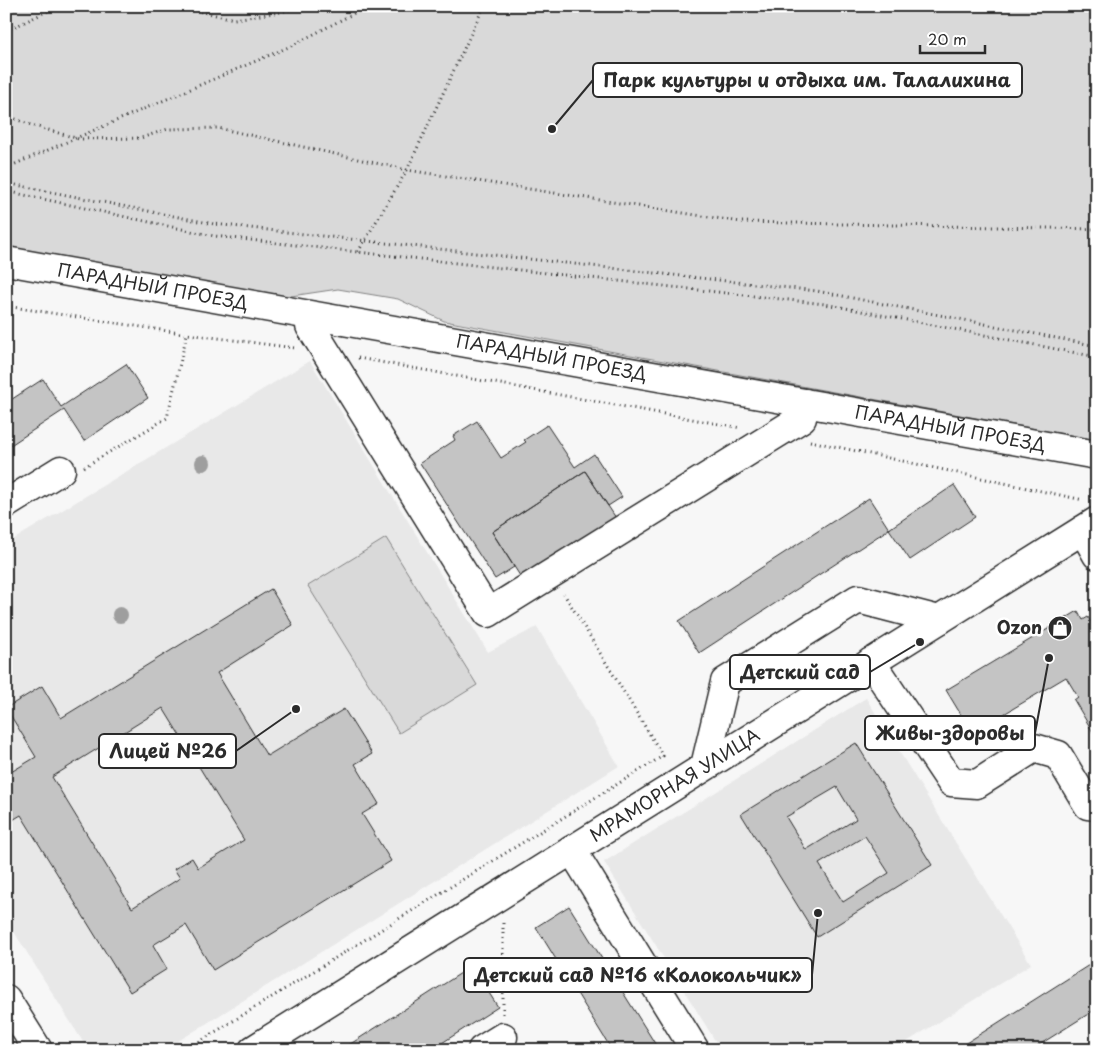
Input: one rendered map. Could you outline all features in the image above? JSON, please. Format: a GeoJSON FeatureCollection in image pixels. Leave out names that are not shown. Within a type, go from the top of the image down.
{"type":"FeatureCollection","features":[{"type":"Feature","properties":{"kind":"street","name":"ПАРАДНЫЙ ПРОЕЗД"},"geometry":{"type":"LineString","coordinates":[[6,261],[1097,455]]}},
{"type":"Feature","properties":{"kind":"street"},"geometry":{"type":"LineString","coordinates":[[312,316],[310,326],[488,613],[802,418],[804,403]]}},
{"type":"Feature","properties":{"kind":"street"},"geometry":{"type":"LineString","coordinates":[[6,504],[61,470]]}},
{"type":"Feature","properties":{"kind":"street"},"geometry":{"type":"LineString","coordinates":[[1089,517],[1097,555]]}},
{"type":"Feature","properties":{"kind":"street","name":"МРАМОРНАЯ УЛИЦА"},"geometry":{"type":"LineString","coordinates":[[253,1050],[939,620],[1089,517]]}},
{"type":"Feature","properties":{"kind":"street"},"geometry":{"type":"LineString","coordinates":[[705,766],[725,682],[858,599],[939,620]]}},
{"type":"Feature","properties":{"kind":"street"},"geometry":{"type":"LineString","coordinates":[[871,662],[951,782],[977,784],[1034,748],[1058,754],[1088,805],[1097,806]]}},
{"type":"Feature","properties":{"kind":"street"},"geometry":{"type":"LineString","coordinates":[[572,850],[695,1050]]}},
{"type":"Feature","properties":{"kind":"street"},"geometry":{"type":"LineString","coordinates":[[6,999],[38,1050]]}},
{"type":"Feature","properties":{"kind":"path"},"geometry":{"type":"LineString","coordinates":[[6,31],[58,6]]}},
{"type":"Feature","properties":{"kind":"path"},"geometry":{"type":"LineString","coordinates":[[176,6],[234,18],[281,12],[301,6]]}},
{"type":"Feature","properties":{"kind":"path"},"geometry":{"type":"LineString","coordinates":[[6,168],[291,46],[368,6]]}},
{"type":"Feature","properties":{"kind":"path"},"geometry":{"type":"LineString","coordinates":[[358,252],[407,170],[484,6]]}},
{"type":"Feature","properties":{"kind":"path"},"geometry":{"type":"LineString","coordinates":[[6,115],[28,124],[80,138],[141,138],[168,129],[218,128],[407,170],[741,222],[1097,229]]}},
{"type":"Feature","properties":{"kind":"path"},"geometry":{"type":"LineString","coordinates":[[6,183],[214,224],[817,291],[1097,346]]}},
{"type":"Feature","properties":{"kind":"path"},"geometry":{"type":"LineString","coordinates":[[6,191],[214,236],[825,304],[1097,357]]}},
{"type":"Feature","properties":{"kind":"path"},"geometry":{"type":"LineString","coordinates":[[6,306],[326,353],[776,434],[1089,517]]}},
{"type":"Feature","properties":{"kind":"path"},"geometry":{"type":"LineString","coordinates":[[61,470],[86,467],[167,418],[188,334]]}},
{"type":"Feature","properties":{"kind":"path"},"geometry":{"type":"LineString","coordinates":[[186,1050],[663,756],[552,574]]}},
{"type":"Feature","properties":{"kind":"path"},"geometry":{"type":"LineString","coordinates":[[493,1043],[503,919]]}},
{"type":"Feature","properties":{"kind":"shaded area"},"geometry":{"type":"Polygon","coordinates":[[[6,6],[1097,6],[1097,440],[444,321],[398,299],[338,289],[278,298],[6,253],[6,6]]]}},
{"type":"Feature","properties":{"kind":"shaded area"},"geometry":{"type":"Polygon","coordinates":[[[310,361],[488,652],[537,627],[619,766],[164,1050],[88,1050],[6,919],[6,544],[310,361]]]}},
{"type":"Feature","properties":{"kind":"shaded area"},"geometry":{"type":"Polygon","coordinates":[[[386,538],[477,685],[399,733],[308,586],[386,538]]]}},
{"type":"Feature","properties":{"kind":"shaded area"},"geometry":{"type":"Polygon","coordinates":[[[866,698],[1031,964],[894,1050],[721,1050],[604,862],[866,698]]]}},
{"type":"Feature","properties":{"kind":"building"},"geometry":{"type":"Polygon","coordinates":[[[126,364],[148,398],[84,441],[64,410],[6,448],[6,403],[43,379],[61,407],[126,364]]]}},
{"type":"Feature","properties":{"kind":"building"},"geometry":{"type":"Polygon","coordinates":[[[477,421],[501,458],[526,442],[524,440],[547,425],[575,467],[594,454],[622,497],[608,506],[585,471],[492,532],[514,567],[495,579],[420,463],[455,440],[453,436],[477,421]]]}},
{"type":"Feature","properties":{"kind":"building"},"geometry":{"type":"Polygon","coordinates":[[[585,471],[616,518],[522,579],[492,532],[585,471]]]}},
{"type":"Feature","properties":{"kind":"building"},"geometry":{"type":"Polygon","coordinates":[[[954,485],[975,517],[910,560],[889,529],[954,485]]]}},
{"type":"Feature","properties":{"kind":"building"},"geometry":{"type":"Polygon","coordinates":[[[869,498],[889,529],[699,653],[679,621],[869,498]]]}},
{"type":"Feature","properties":{"kind":"building"},"geometry":{"type":"Polygon","coordinates":[[[271,589],[293,625],[217,673],[267,756],[344,709],[372,754],[355,764],[379,804],[362,814],[391,861],[213,970],[186,925],[153,945],[167,969],[130,992],[21,815],[6,824],[6,775],[36,757],[6,708],[42,686],[61,718],[271,589]],[[163,708],[52,777],[132,908],[180,878],[174,869],[192,858],[198,868],[244,840],[163,708]]]}},
{"type":"Feature","properties":{"kind":"building"},"geometry":{"type":"Polygon","coordinates":[[[1078,611],[1083,620],[1088,617],[1097,631],[1097,739],[1074,700],[1078,697],[1066,677],[972,733],[946,690],[1078,611]]]}},
{"type":"Feature","properties":{"kind":"building"},"geometry":{"type":"Polygon","coordinates":[[[856,743],[932,865],[817,937],[741,814],[856,743]],[[837,787],[786,817],[806,850],[856,819],[837,787]],[[865,836],[819,864],[843,902],[889,873],[865,836]]]}},
{"type":"Feature","properties":{"kind":"building"},"geometry":{"type":"Polygon","coordinates":[[[569,906],[659,1050],[612,1050],[536,927],[569,906]]]}},
{"type":"Feature","properties":{"kind":"building"},"geometry":{"type":"Polygon","coordinates":[[[1097,960],[1097,1008],[1093,1011],[1031,1050],[955,1050],[1097,960]]]}},
{"type":"Feature","properties":{"kind":"building"},"geometry":{"type":"Polygon","coordinates":[[[472,966],[498,1007],[431,1050],[341,1050],[472,966]]]}},
{"type":"Feature","properties":{"kind":"place","name":"Парк культуры и отдыха им. Талалихина"},"geometry":{"type":"Point","coordinates":[552,129]}},
{"type":"Feature","properties":{"kind":"place","name":"Ozon"},"geometry":{"type":"Point","coordinates":[1060,628]}},
{"type":"Feature","properties":{"kind":"place","name":"Детский сад"},"geometry":{"type":"Point","coordinates":[920,642]}},
{"type":"Feature","properties":{"kind":"place","name":"Живы-здоровы"},"geometry":{"type":"Point","coordinates":[1049,658]}},
{"type":"Feature","properties":{"kind":"place","name":"Лицей №26"},"geometry":{"type":"Point","coordinates":[296,709]}},
{"type":"Feature","properties":{"kind":"place","name":"Детский сад №16 «Колокольчик»"},"geometry":{"type":"Point","coordinates":[818,913]}}]}
